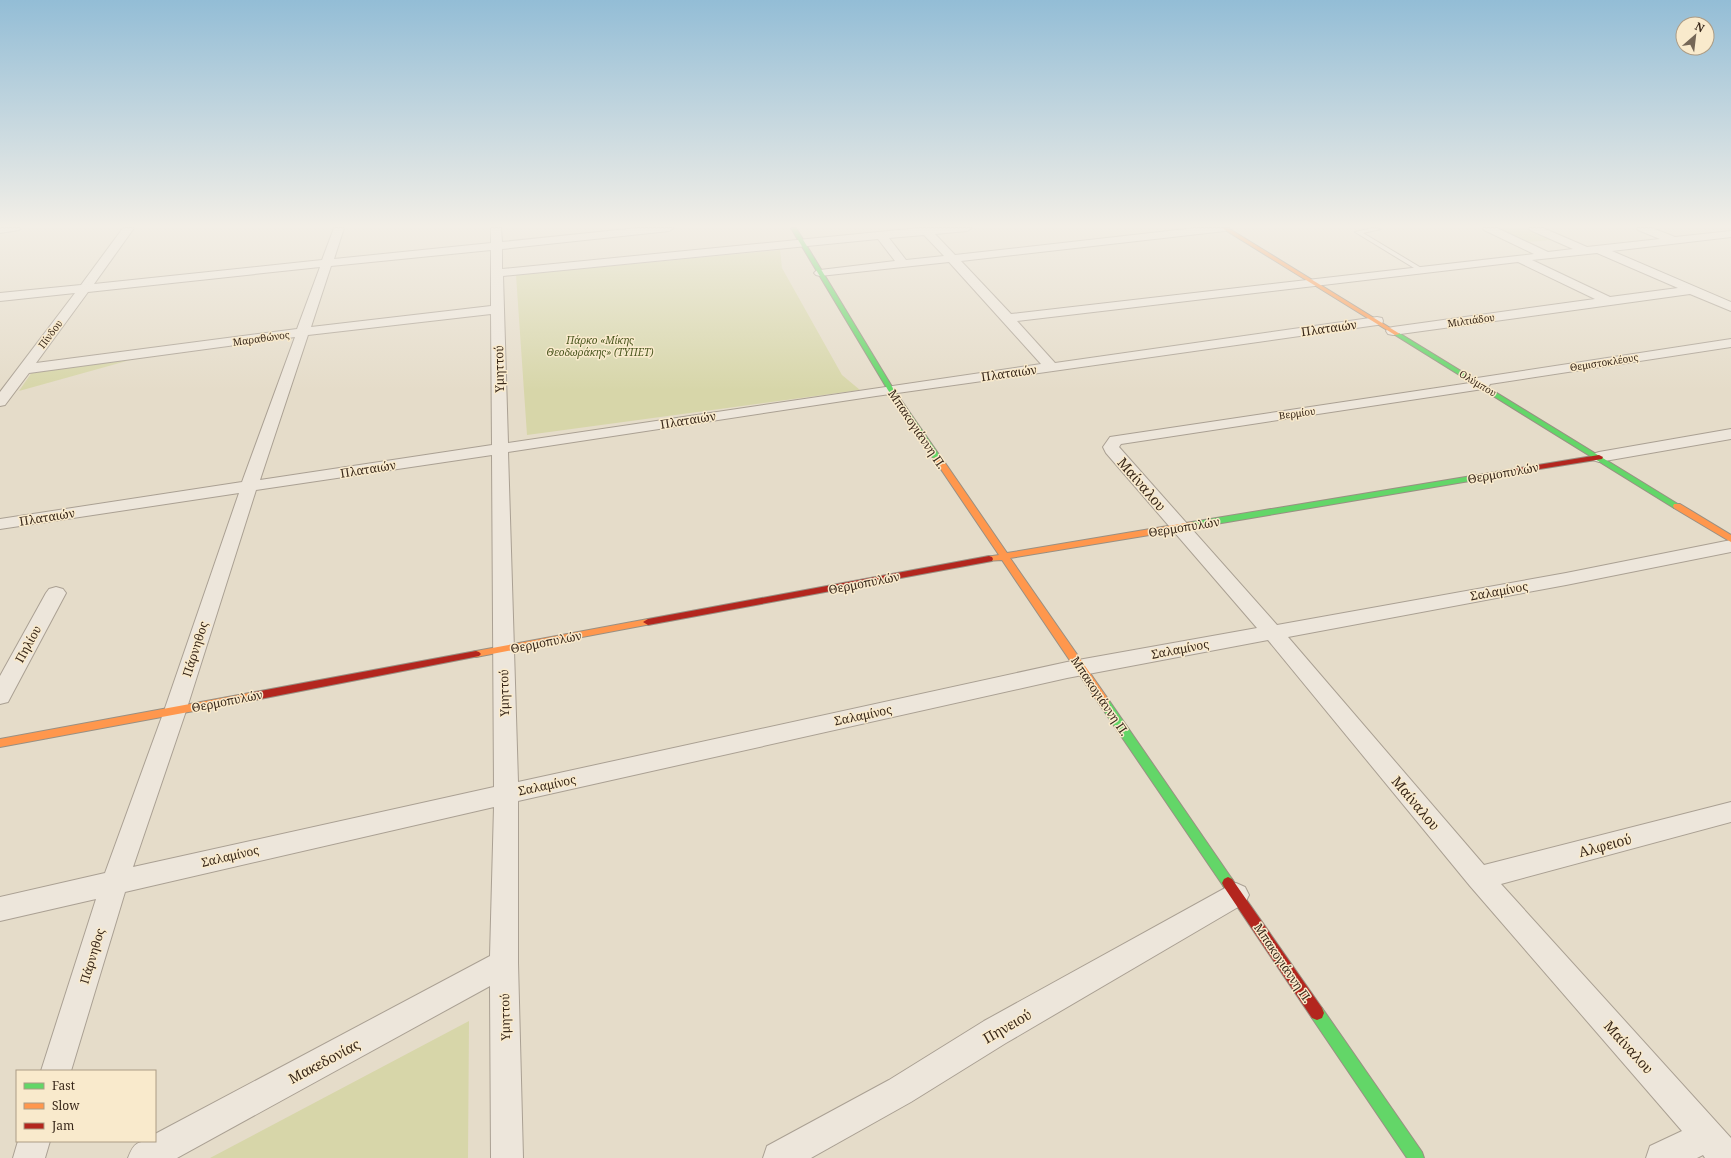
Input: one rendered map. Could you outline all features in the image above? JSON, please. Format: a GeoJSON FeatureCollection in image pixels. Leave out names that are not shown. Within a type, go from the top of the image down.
{"type":"FeatureCollection","features":[{"type":"Feature","properties":{"kind":"street","name":"Πίνδου"},"geometry":{"type":"LineString","coordinates":[[0,402],[5,389],[24,369],[89,282]]}},
{"type":"Feature","properties":{"kind":"street"},"geometry":{"type":"LineString","coordinates":[[0,297],[152,282]]}},
{"type":"Feature","properties":{"kind":"street","name":"Πάρνηθος"},"geometry":{"type":"LineString","coordinates":[[56,1070],[115,882],[175,711],[249,487],[321,282]]}},
{"type":"Feature","properties":{"kind":"street","name":"Υμηττού"},"geometry":{"type":"LineString","coordinates":[[497,282],[506,794],[504,963],[507,1158]]}},
{"type":"Feature","properties":{"kind":"street","name":"Μπακογιάννη Π."},"geometry":{"type":"LineString","coordinates":[[825,282],[891,390],[1416,1158]]}},
{"type":"Feature","properties":{"kind":"street"},"geometry":{"type":"LineString","coordinates":[[975,282],[1051,367]]}},
{"type":"Feature","properties":{"kind":"street"},"geometry":{"type":"LineString","coordinates":[[1008,318],[1312,282]]}},
{"type":"Feature","properties":{"kind":"street","name":"Ολύμπου"},"geometry":{"type":"LineString","coordinates":[[1312,282],[1731,539]]}},
{"type":"Feature","properties":{"kind":"street"},"geometry":{"type":"LineString","coordinates":[[1568,282],[1608,301]]}},
{"type":"Feature","properties":{"kind":"street"},"geometry":{"type":"LineString","coordinates":[[1673,282],[1731,307]]}},
{"type":"Feature","properties":{"kind":"street","name":"Μιλτιάδου"},"geometry":{"type":"LineString","coordinates":[[1393,331],[1691,290]]}},
{"type":"Feature","properties":{"kind":"street","name":"Μαραθώνος"},"geometry":{"type":"LineString","coordinates":[[24,369],[303,332],[498,309]]}},
{"type":"Feature","properties":{"kind":"street","name":"Πλαταιών"},"geometry":{"type":"LineString","coordinates":[[0,524],[891,390],[1377,321]]}},
{"type":"Feature","properties":{"kind":"street","name":"Θεμιστοκλέους"},"geometry":{"type":"LineString","coordinates":[[1480,384],[1731,343]]}},
{"type":"Feature","properties":{"kind":"street","name":"Βερμίου"},"geometry":{"type":"LineString","coordinates":[[1112,444],[1121,439],[1480,384]]}},
{"type":"Feature","properties":{"kind":"street","name":"Θερμοπυλών"},"geometry":{"type":"LineString","coordinates":[[0,743],[1005,556],[1731,434]]}},
{"type":"Feature","properties":{"kind":"street","name":"Μαίναλου"},"geometry":{"type":"LineString","coordinates":[[1112,444],[1112,450],[1272,632],[1479,878],[1717,1147]]}},
{"type":"Feature","properties":{"kind":"street","name":"Σαλαμίνος"},"geometry":{"type":"LineString","coordinates":[[0,909],[506,794],[1081,668],[1731,546]]}},
{"type":"Feature","properties":{"kind":"street","name":"Πηλίου"},"geometry":{"type":"LineString","coordinates":[[0,696],[56,593]]}},
{"type":"Feature","properties":{"kind":"street","name":"Αλφειού"},"geometry":{"type":"LineString","coordinates":[[1479,878],[1731,812]]}},
{"type":"Feature","properties":{"kind":"street","name":"Πηνειού"},"geometry":{"type":"LineString","coordinates":[[779,1158],[900,1092],[995,1032],[1236,895]]}},
{"type":"Feature","properties":{"kind":"street","name":"Μακεδονίας"},"geometry":{"type":"LineString","coordinates":[[144,1158],[504,963]]}},
{"type":"Feature","properties":{"kind":"street"},"geometry":{"type":"LineString","coordinates":[[29,1158],[34,1142]]}},
{"type":"Feature","properties":{"kind":"street"},"geometry":{"type":"LineString","coordinates":[[1662,1158],[1717,1147]]}},
{"type":"Feature","properties":{"kind":"green space","name":"Πάρκο «Μίκης Θεοδωράκης» (ΤΥΠΕΤ)"},"geometry":{"type":"Polygon","coordinates":[[[516,282],[790,282],[842,375],[860,390],[527,435],[516,282]]]}},
{"type":"Feature","properties":{"kind":"green space"},"geometry":{"type":"Polygon","coordinates":[[[141,357],[19,391],[32,372],[141,357]]]}},
{"type":"Feature","properties":{"kind":"green space"},"geometry":{"type":"Polygon","coordinates":[[[469,1021],[468,1158],[210,1158],[469,1021]]]}},
{"type":"Feature","properties":{"kind":"traffic: fast"},"geometry":{"type":"LineString","coordinates":[[826,282],[891,390],[938,459]]}},
{"type":"Feature","properties":{"kind":"traffic: fast"},"geometry":{"type":"LineString","coordinates":[[1397,334],[1677,506]]}},
{"type":"Feature","properties":{"kind":"traffic: fast"},"geometry":{"type":"LineString","coordinates":[[1192,525],[1502,473]]}},
{"type":"Feature","properties":{"kind":"traffic: fast"},"geometry":{"type":"LineString","coordinates":[[1104,702],[1228,883]]}},
{"type":"Feature","properties":{"kind":"traffic: fast"},"geometry":{"type":"LineString","coordinates":[[1317,1013],[1416,1158]]}},
{"type":"Feature","properties":{"kind":"traffic: slow"},"geometry":{"type":"LineString","coordinates":[[1312,282],[1397,334]]}},
{"type":"Feature","properties":{"kind":"traffic: slow"},"geometry":{"type":"LineString","coordinates":[[938,459],[1104,702]]}},
{"type":"Feature","properties":{"kind":"traffic: slow"},"geometry":{"type":"LineString","coordinates":[[1677,506],[1731,539]]}},
{"type":"Feature","properties":{"kind":"traffic: slow"},"geometry":{"type":"LineString","coordinates":[[989,559],[1192,525]]}},
{"type":"Feature","properties":{"kind":"traffic: slow"},"geometry":{"type":"LineString","coordinates":[[476,654],[648,622]]}},
{"type":"Feature","properties":{"kind":"traffic: slow"},"geometry":{"type":"LineString","coordinates":[[0,743],[255,696]]}},
{"type":"Feature","properties":{"kind":"traffic: jam"},"geometry":{"type":"LineString","coordinates":[[1502,473],[1599,457]]}},
{"type":"Feature","properties":{"kind":"traffic: jam"},"geometry":{"type":"LineString","coordinates":[[648,622],[989,559]]}},
{"type":"Feature","properties":{"kind":"traffic: jam"},"geometry":{"type":"LineString","coordinates":[[255,696],[476,654]]}},
{"type":"Feature","properties":{"kind":"traffic: jam"},"geometry":{"type":"LineString","coordinates":[[1228,883],[1317,1013]]}}]}
